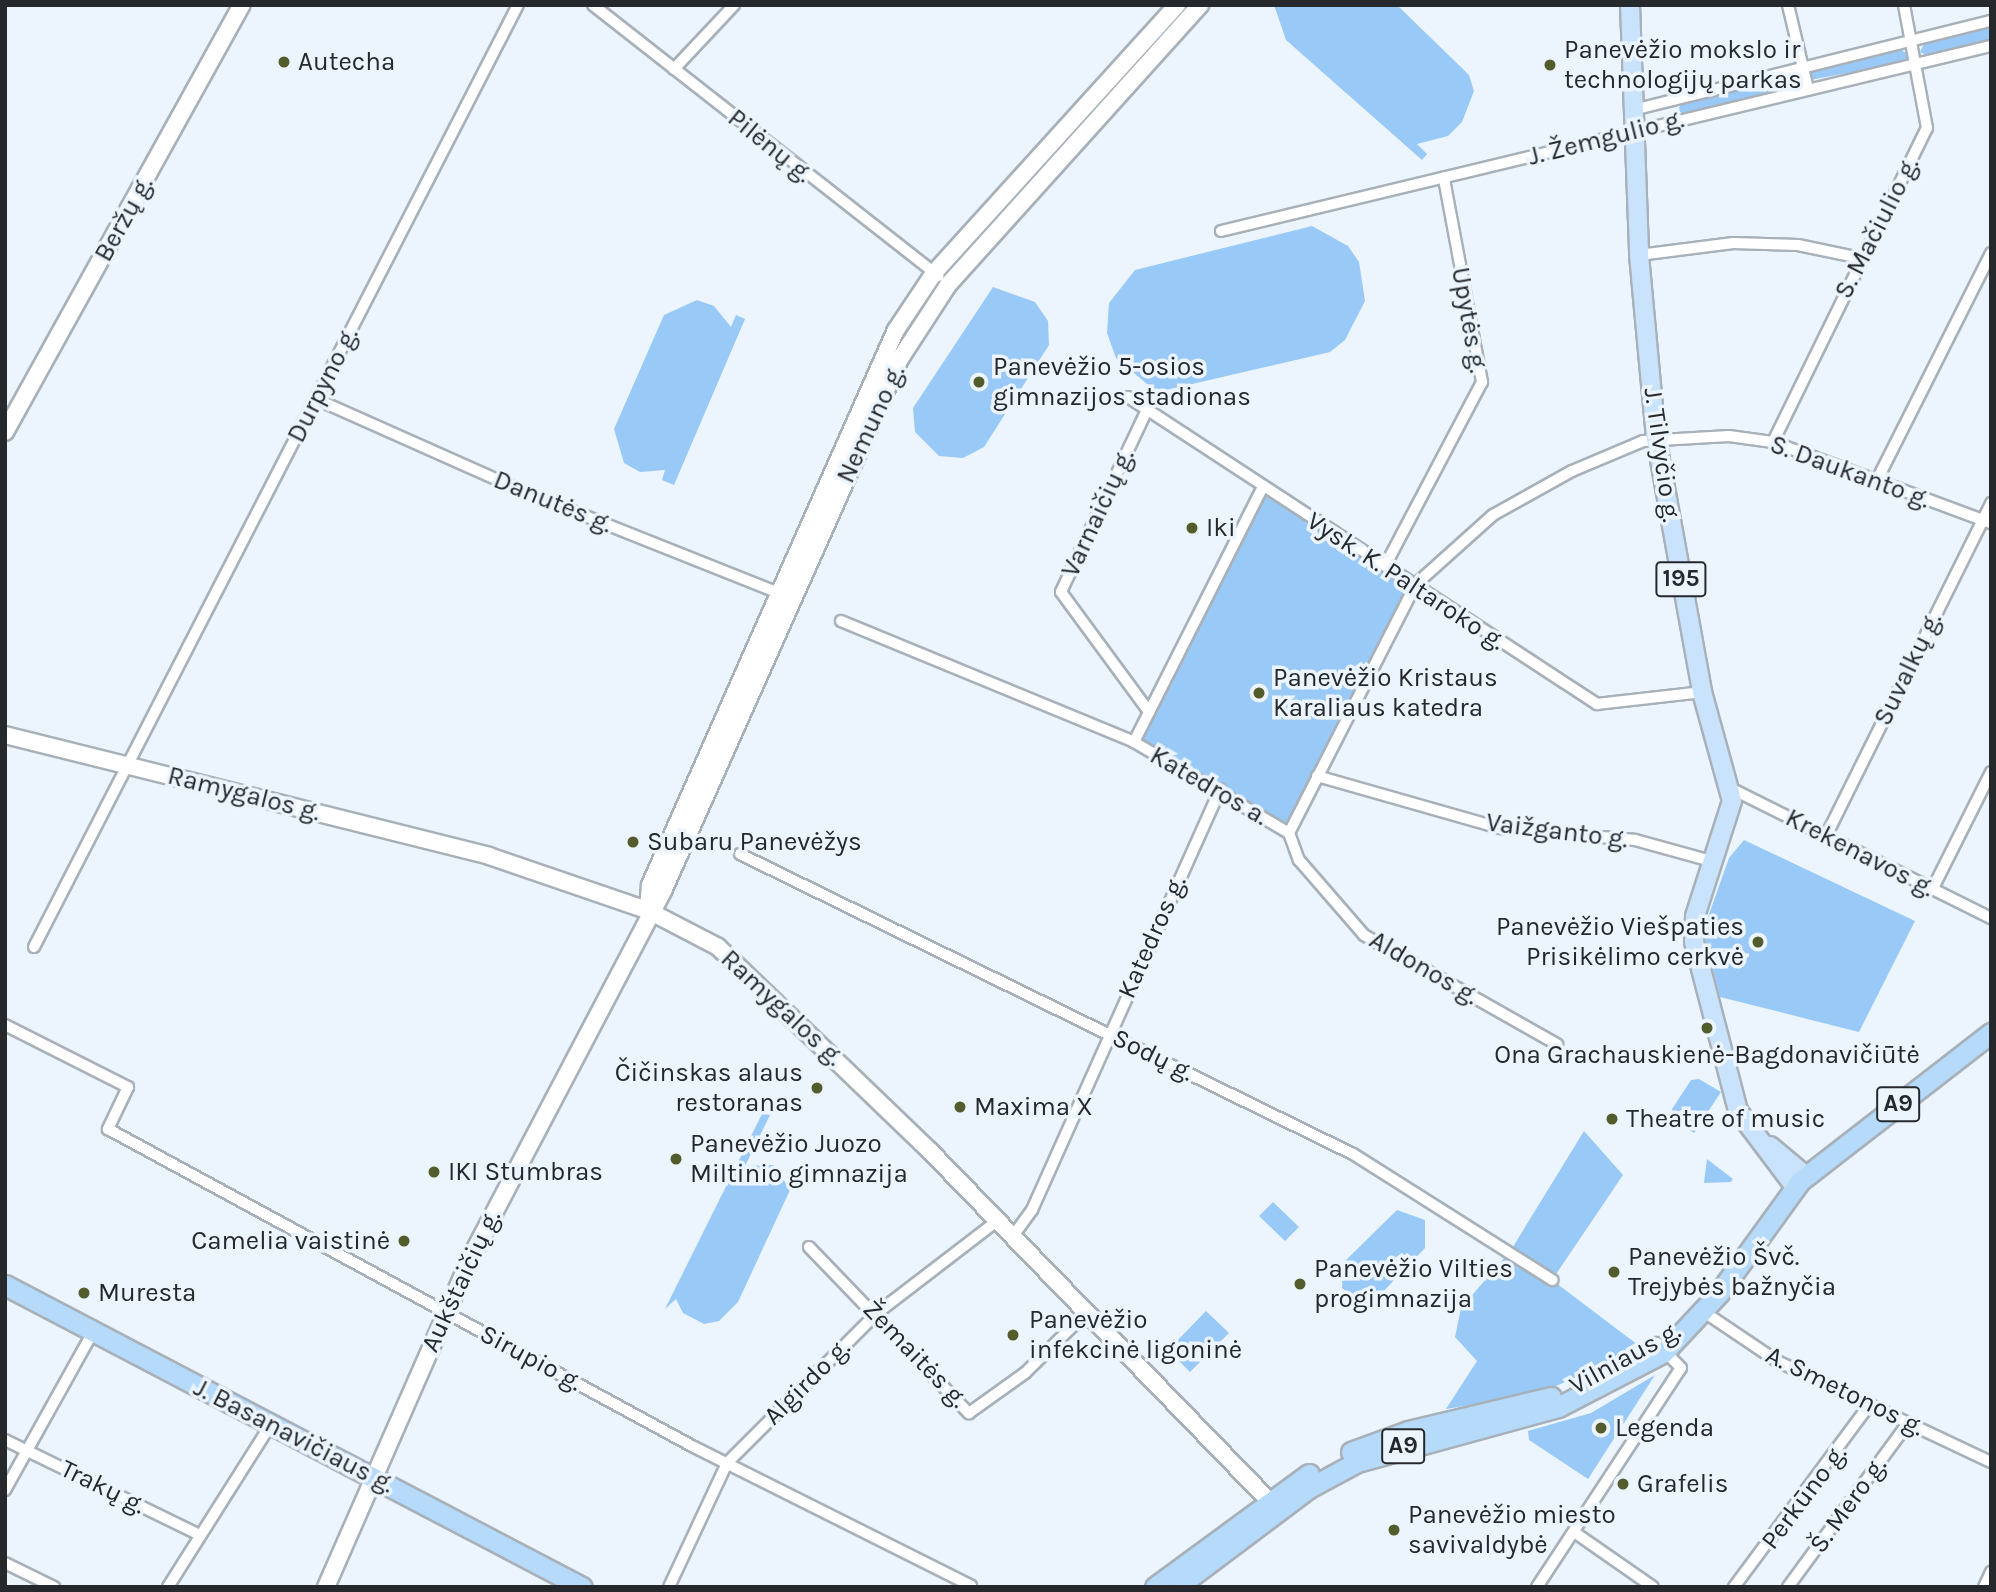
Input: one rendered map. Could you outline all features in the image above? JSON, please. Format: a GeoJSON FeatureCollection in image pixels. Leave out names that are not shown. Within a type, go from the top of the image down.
{"type":"FeatureCollection","features":[{"type":"Feature","properties":{"kind":"highway","name":"A9"},"geometry":{"type":"LineString","coordinates":[[1704,1312],[1800,1181],[1991,1033]]}},
{"type":"Feature","properties":{"kind":"highway","name":"J. Basanavičiaus g."},"geometry":{"type":"LineString","coordinates":[[5,1285],[582,1587]]}},
{"type":"Feature","properties":{"kind":"highway","name":"Vilniaus g."},"geometry":{"type":"LineString","coordinates":[[1156,1587],[1274,1506],[1357,1462],[1558,1407],[1661,1348],[1704,1312]]}},
{"type":"Feature","properties":{"kind":"highway","name":"Vilniaus g."},"geometry":{"type":"LineString","coordinates":[[1177,1587],[1274,1506]]}},
{"type":"Feature","properties":{"kind":"main road","name":"Beržų g."},"geometry":{"type":"LineString","coordinates":[[5,432],[242,5]]}},
{"type":"Feature","properties":{"kind":"main road","name":"Nemuno g."},"geometry":{"type":"LineString","coordinates":[[648,910],[650,885],[869,381],[934,273],[1177,5]]}},
{"type":"Feature","properties":{"kind":"main road","name":"Nemuno g."},"geometry":{"type":"LineString","coordinates":[[611,983],[648,910],[663,891],[877,404],[948,285],[1200,5]]}},
{"type":"Feature","properties":{"kind":"main road","name":"J. Tilvyčio g."},"geometry":{"type":"LineString","coordinates":[[1630,5],[1639,256],[1656,438],[1702,692],[1730,788],[1731,815],[1695,916],[1694,942],[1732,1093],[1753,1134],[1800,1181]]}},
{"type":"Feature","properties":{"kind":"main road","name":"Ramygalos g."},"geometry":{"type":"LineString","coordinates":[[5,735],[489,856],[648,910],[744,967],[998,1220],[1274,1506]]}},
{"type":"Feature","properties":{"kind":"main road","name":"Aukštaičių g."},"geometry":{"type":"LineString","coordinates":[[326,1587],[372,1476],[446,1312],[611,983]]}},
{"type":"Feature","properties":{"kind":"street","name":"Durpyno g."},"geometry":{"type":"LineString","coordinates":[[34,947],[518,5]]}},
{"type":"Feature","properties":{"kind":"street","name":"Pilėnų g."},"geometry":{"type":"LineString","coordinates":[[593,5],[948,285]]}},
{"type":"Feature","properties":{"kind":"street"},"geometry":{"type":"LineString","coordinates":[[674,69],[734,5]]}},
{"type":"Feature","properties":{"kind":"street"},"geometry":{"type":"LineString","coordinates":[[1788,5],[1808,89]]}},
{"type":"Feature","properties":{"kind":"street","name":"S. Mačiulio g."},"geometry":{"type":"LineString","coordinates":[[1773,442],[1860,258],[1927,128],[1918,65],[1904,5]]}},
{"type":"Feature","properties":{"kind":"street","name":"J. Žemgulio g."},"geometry":{"type":"LineString","coordinates":[[1633,110],[1991,20]]}},
{"type":"Feature","properties":{"kind":"street","name":"J. Žemgulio g."},"geometry":{"type":"LineString","coordinates":[[1221,231],[1991,46]]}},
{"type":"Feature","properties":{"kind":"street","name":"Upytės g."},"geometry":{"type":"LineString","coordinates":[[1385,566],[1482,382],[1444,178]]}},
{"type":"Feature","properties":{"kind":"street"},"geometry":{"type":"LineString","coordinates":[[1639,256],[1733,243],[1798,245],[1860,258]]}},
{"type":"Feature","properties":{"kind":"street"},"geometry":{"type":"LineString","coordinates":[[1877,480],[1991,253]]}},
{"type":"Feature","properties":{"kind":"street","name":"Vysk. K. Paltaroko g."},"geometry":{"type":"LineString","coordinates":[[1128,397],[1146,412],[1262,489],[1416,584],[1597,704],[1702,692]]}},
{"type":"Feature","properties":{"kind":"street","name":"Danutės g."},"geometry":{"type":"LineString","coordinates":[[316,400],[520,490],[793,598]]}},
{"type":"Feature","properties":{"kind":"street","name":"Varnaičių g."},"geometry":{"type":"LineString","coordinates":[[1146,412],[1061,592],[1149,712]]}},
{"type":"Feature","properties":{"kind":"street","name":"S. Daukanto g."},"geometry":{"type":"LineString","coordinates":[[1416,584],[1493,515],[1572,471],[1656,438],[1706,434],[1773,442],[1987,522]]}},
{"type":"Feature","properties":{"kind":"street","name":"Katedros a."},"geometry":{"type":"LineString","coordinates":[[1262,489],[1134,742],[1220,789],[1289,833],[1416,584]]}},
{"type":"Feature","properties":{"kind":"street","name":"Suvalkų g."},"geometry":{"type":"LineString","coordinates":[[1826,836],[1987,522],[1991,503]]}},
{"type":"Feature","properties":{"kind":"street"},"geometry":{"type":"LineString","coordinates":[[841,621],[1134,742]]}},
{"type":"Feature","properties":{"kind":"street"},"geometry":{"type":"LineString","coordinates":[[1932,890],[1991,772]]}},
{"type":"Feature","properties":{"kind":"street","name":"Vaižganto g."},"geometry":{"type":"LineString","coordinates":[[1317,776],[1499,828],[1645,842],[1715,862]]}},
{"type":"Feature","properties":{"kind":"street","name":"Krekenavos g."},"geometry":{"type":"LineString","coordinates":[[1730,788],[1991,918]]}},
{"type":"Feature","properties":{"kind":"street","name":"Katedros g."},"geometry":{"type":"LineString","coordinates":[[1013,1236],[1032,1210],[1220,789]]}},
{"type":"Feature","properties":{"kind":"street","name":"Aldonos g."},"geometry":{"type":"LineString","coordinates":[[1289,833],[1300,860],[1364,935],[1557,1044]]}},
{"type":"Feature","properties":{"kind":"street","name":"Sodų g."},"geometry":{"type":"LineString","coordinates":[[740,854],[1398,1178],[1552,1280]]}},
{"type":"Feature","properties":{"kind":"street","name":"Sirupio g."},"geometry":{"type":"LineString","coordinates":[[5,1025],[128,1087],[108,1129],[727,1463],[971,1586]]}},
{"type":"Feature","properties":{"kind":"street","name":"Algirdo g."},"geometry":{"type":"LineString","coordinates":[[669,1587],[727,1463],[877,1313],[998,1220]]}},
{"type":"Feature","properties":{"kind":"street","name":"Žemaitės g."},"geometry":{"type":"LineString","coordinates":[[809,1247],[973,1413],[1087,1312]]}},
{"type":"Feature","properties":{"kind":"street","name":"A. Smetonos g."},"geometry":{"type":"LineString","coordinates":[[1704,1312],[1777,1361],[1991,1462]]}},
{"type":"Feature","properties":{"kind":"street"},"geometry":{"type":"LineString","coordinates":[[5,1490],[93,1332]]}},
{"type":"Feature","properties":{"kind":"street"},"geometry":{"type":"LineString","coordinates":[[1537,1587],[1681,1368],[1661,1348]]}},
{"type":"Feature","properties":{"kind":"street","name":"Perkūno g."},"geometry":{"type":"LineString","coordinates":[[1734,1587],[1870,1404]]}},
{"type":"Feature","properties":{"kind":"street","name":"Š. Mero g."},"geometry":{"type":"LineString","coordinates":[[1788,1587],[1908,1423]]}},
{"type":"Feature","properties":{"kind":"street"},"geometry":{"type":"LineString","coordinates":[[168,1587],[271,1424]]}},
{"type":"Feature","properties":{"kind":"street","name":"Trakų g."},"geometry":{"type":"LineString","coordinates":[[5,1440],[200,1535]]}},
{"type":"Feature","properties":{"kind":"street"},"geometry":{"type":"LineString","coordinates":[[1574,1532],[1653,1587]]}},
{"type":"Feature","properties":{"kind":"street"},"geometry":{"type":"LineString","coordinates":[[5,1563],[54,1587]]}},
{"type":"Feature","properties":{"kind":"street"},"geometry":{"type":"LineString","coordinates":[[1984,1587],[1991,1573]]}},
{"type":"Feature","properties":{"kind":"shaded area"},"geometry":{"type":"Polygon","coordinates":[[[1185,5],[1192,5],[956,260],[982,230],[1185,5]]]}},
{"type":"Feature","properties":{"kind":"shaded area"},"geometry":{"type":"Polygon","coordinates":[[[1274,5],[1397,5],[1469,75],[1474,91],[1462,122],[1448,136],[1417,144],[1427,154],[1422,160],[1286,40],[1274,5]]]}},
{"type":"Feature","properties":{"kind":"shaded area"},"geometry":{"type":"Polygon","coordinates":[[[1991,26],[1991,41],[1929,56],[1920,52],[1924,44],[1991,26]]]}},
{"type":"Feature","properties":{"kind":"shaded area"},"geometry":{"type":"Polygon","coordinates":[[[1899,49],[1910,55],[1905,62],[1810,80],[1812,71],[1899,49]]]}},
{"type":"Feature","properties":{"kind":"shaded area"},"geometry":{"type":"Polygon","coordinates":[[[1796,76],[1795,88],[1684,115],[1678,110],[1682,102],[1796,76]]]}},
{"type":"Feature","properties":{"kind":"shaded area"},"geometry":{"type":"Polygon","coordinates":[[[1312,226],[1348,246],[1359,262],[1365,301],[1345,340],[1330,352],[1166,390],[1153,389],[1116,358],[1107,333],[1109,303],[1135,270],[1312,226]]]}},
{"type":"Feature","properties":{"kind":"shaded area","name":"Panevėžio 5-osios gimnazijos stadionas"},"geometry":{"type":"Polygon","coordinates":[[[993,287],[1035,302],[1048,321],[1049,345],[984,447],[963,458],[939,456],[915,432],[913,408],[993,287]]]}},
{"type":"Feature","properties":{"kind":"shaded area"},"geometry":{"type":"Polygon","coordinates":[[[697,300],[714,306],[731,327],[736,315],[745,319],[674,485],[662,480],[665,470],[640,472],[624,463],[614,429],[664,315],[697,300]]]}},
{"type":"Feature","properties":{"kind":"shaded area"},"geometry":{"type":"Polygon","coordinates":[[[1262,489],[1416,584],[1289,833],[1134,742],[1262,489]]]}},
{"type":"Feature","properties":{"kind":"shaded area"},"geometry":{"type":"Polygon","coordinates":[[[1744,840],[1915,921],[1859,1032],[1720,997],[1703,931],[1729,858],[1744,840]]]}},
{"type":"Feature","properties":{"kind":"shaded area"},"geometry":{"type":"Polygon","coordinates":[[[1699,1079],[1721,1092],[1694,1133],[1676,1122],[1672,1109],[1691,1080],[1699,1079]]]}},
{"type":"Feature","properties":{"kind":"shaded area"},"geometry":{"type":"Polygon","coordinates":[[[763,1112],[770,1115],[745,1166],[774,1165],[790,1190],[738,1302],[719,1321],[704,1324],[683,1313],[676,1299],[665,1309],[763,1112]]]}},
{"type":"Feature","properties":{"kind":"shaded area"},"geometry":{"type":"Polygon","coordinates":[[[1584,1131],[1623,1175],[1552,1280],[1642,1348],[1538,1394],[1446,1409],[1477,1361],[1455,1337],[1461,1308],[1511,1250],[1584,1131]]]}},
{"type":"Feature","properties":{"kind":"shaded area"},"geometry":{"type":"Polygon","coordinates":[[[1707,1159],[1733,1179],[1731,1182],[1704,1183],[1707,1159]]]}},
{"type":"Feature","properties":{"kind":"shaded area"},"geometry":{"type":"Polygon","coordinates":[[[1273,1202],[1299,1227],[1285,1241],[1259,1216],[1273,1202]]]}},
{"type":"Feature","properties":{"kind":"shaded area"},"geometry":{"type":"Polygon","coordinates":[[[1397,1210],[1425,1220],[1425,1248],[1378,1297],[1354,1298],[1342,1288],[1343,1263],[1397,1210]]]}},
{"type":"Feature","properties":{"kind":"shaded area"},"geometry":{"type":"Polygon","coordinates":[[[1206,1311],[1229,1333],[1190,1372],[1168,1350],[1206,1311]]]}},
{"type":"Feature","properties":{"kind":"shaded area"},"geometry":{"type":"Polygon","coordinates":[[[1655,1375],[1588,1479],[1529,1440],[1528,1431],[1591,1413],[1655,1375]]]}},
{"type":"Feature","properties":{"kind":"place","name":"Autecha"},"geometry":{"type":"Point","coordinates":[284,62]}},
{"type":"Feature","properties":{"kind":"place","name":"Panevėžio mokslo ir technologijų parkas"},"geometry":{"type":"Point","coordinates":[1550,65]}},
{"type":"Feature","properties":{"kind":"place","name":"Panevėžio 5-osios gimnazijos stadionas"},"geometry":{"type":"Point","coordinates":[979,382]}},
{"type":"Feature","properties":{"kind":"place","name":"Iki"},"geometry":{"type":"Point","coordinates":[1192,528]}},
{"type":"Feature","properties":{"kind":"place","name":"Panevėžio Kristaus Karaliaus katedra"},"geometry":{"type":"Point","coordinates":[1259,693]}},
{"type":"Feature","properties":{"kind":"place","name":"Subaru Panevėžys"},"geometry":{"type":"Point","coordinates":[633,842]}},
{"type":"Feature","properties":{"kind":"place","name":"Panevėžio Viešpaties Prisikėlimo cerkvė"},"geometry":{"type":"Point","coordinates":[1758,942]}},
{"type":"Feature","properties":{"kind":"place","name":"Ona Grachauskienė-Bagdonavičiūtė"},"geometry":{"type":"Point","coordinates":[1707,1028]}},
{"type":"Feature","properties":{"kind":"place","name":"Čičinskas alaus restoranas"},"geometry":{"type":"Point","coordinates":[817,1088]}},
{"type":"Feature","properties":{"kind":"place","name":"Maxima X"},"geometry":{"type":"Point","coordinates":[960,1107]}},
{"type":"Feature","properties":{"kind":"place","name":"Theatre of music"},"geometry":{"type":"Point","coordinates":[1612,1119]}},
{"type":"Feature","properties":{"kind":"place","name":"Panevėžio Juozo Miltinio gimnazija"},"geometry":{"type":"Point","coordinates":[676,1159]}},
{"type":"Feature","properties":{"kind":"place","name":"IKI Stumbras"},"geometry":{"type":"Point","coordinates":[434,1172]}},
{"type":"Feature","properties":{"kind":"place","name":"Camelia vaistinė"},"geometry":{"type":"Point","coordinates":[404,1241]}},
{"type":"Feature","properties":{"kind":"place","name":"Panevėžio Švč. Trejybės bažnyčia"},"geometry":{"type":"Point","coordinates":[1614,1272]}},
{"type":"Feature","properties":{"kind":"place","name":"Panevėžio Vilties progimnazija"},"geometry":{"type":"Point","coordinates":[1300,1284]}},
{"type":"Feature","properties":{"kind":"place","name":"Muresta"},"geometry":{"type":"Point","coordinates":[84,1293]}},
{"type":"Feature","properties":{"kind":"place","name":"Panevėžio infekcinė ligoninė"},"geometry":{"type":"Point","coordinates":[1013,1335]}},
{"type":"Feature","properties":{"kind":"place","name":"Legenda"},"geometry":{"type":"Point","coordinates":[1601,1428]}},
{"type":"Feature","properties":{"kind":"place","name":"Grafelis"},"geometry":{"type":"Point","coordinates":[1623,1484]}},
{"type":"Feature","properties":{"kind":"place","name":"Panevėžio miesto savivaldybė"},"geometry":{"type":"Point","coordinates":[1394,1530]}}]}
